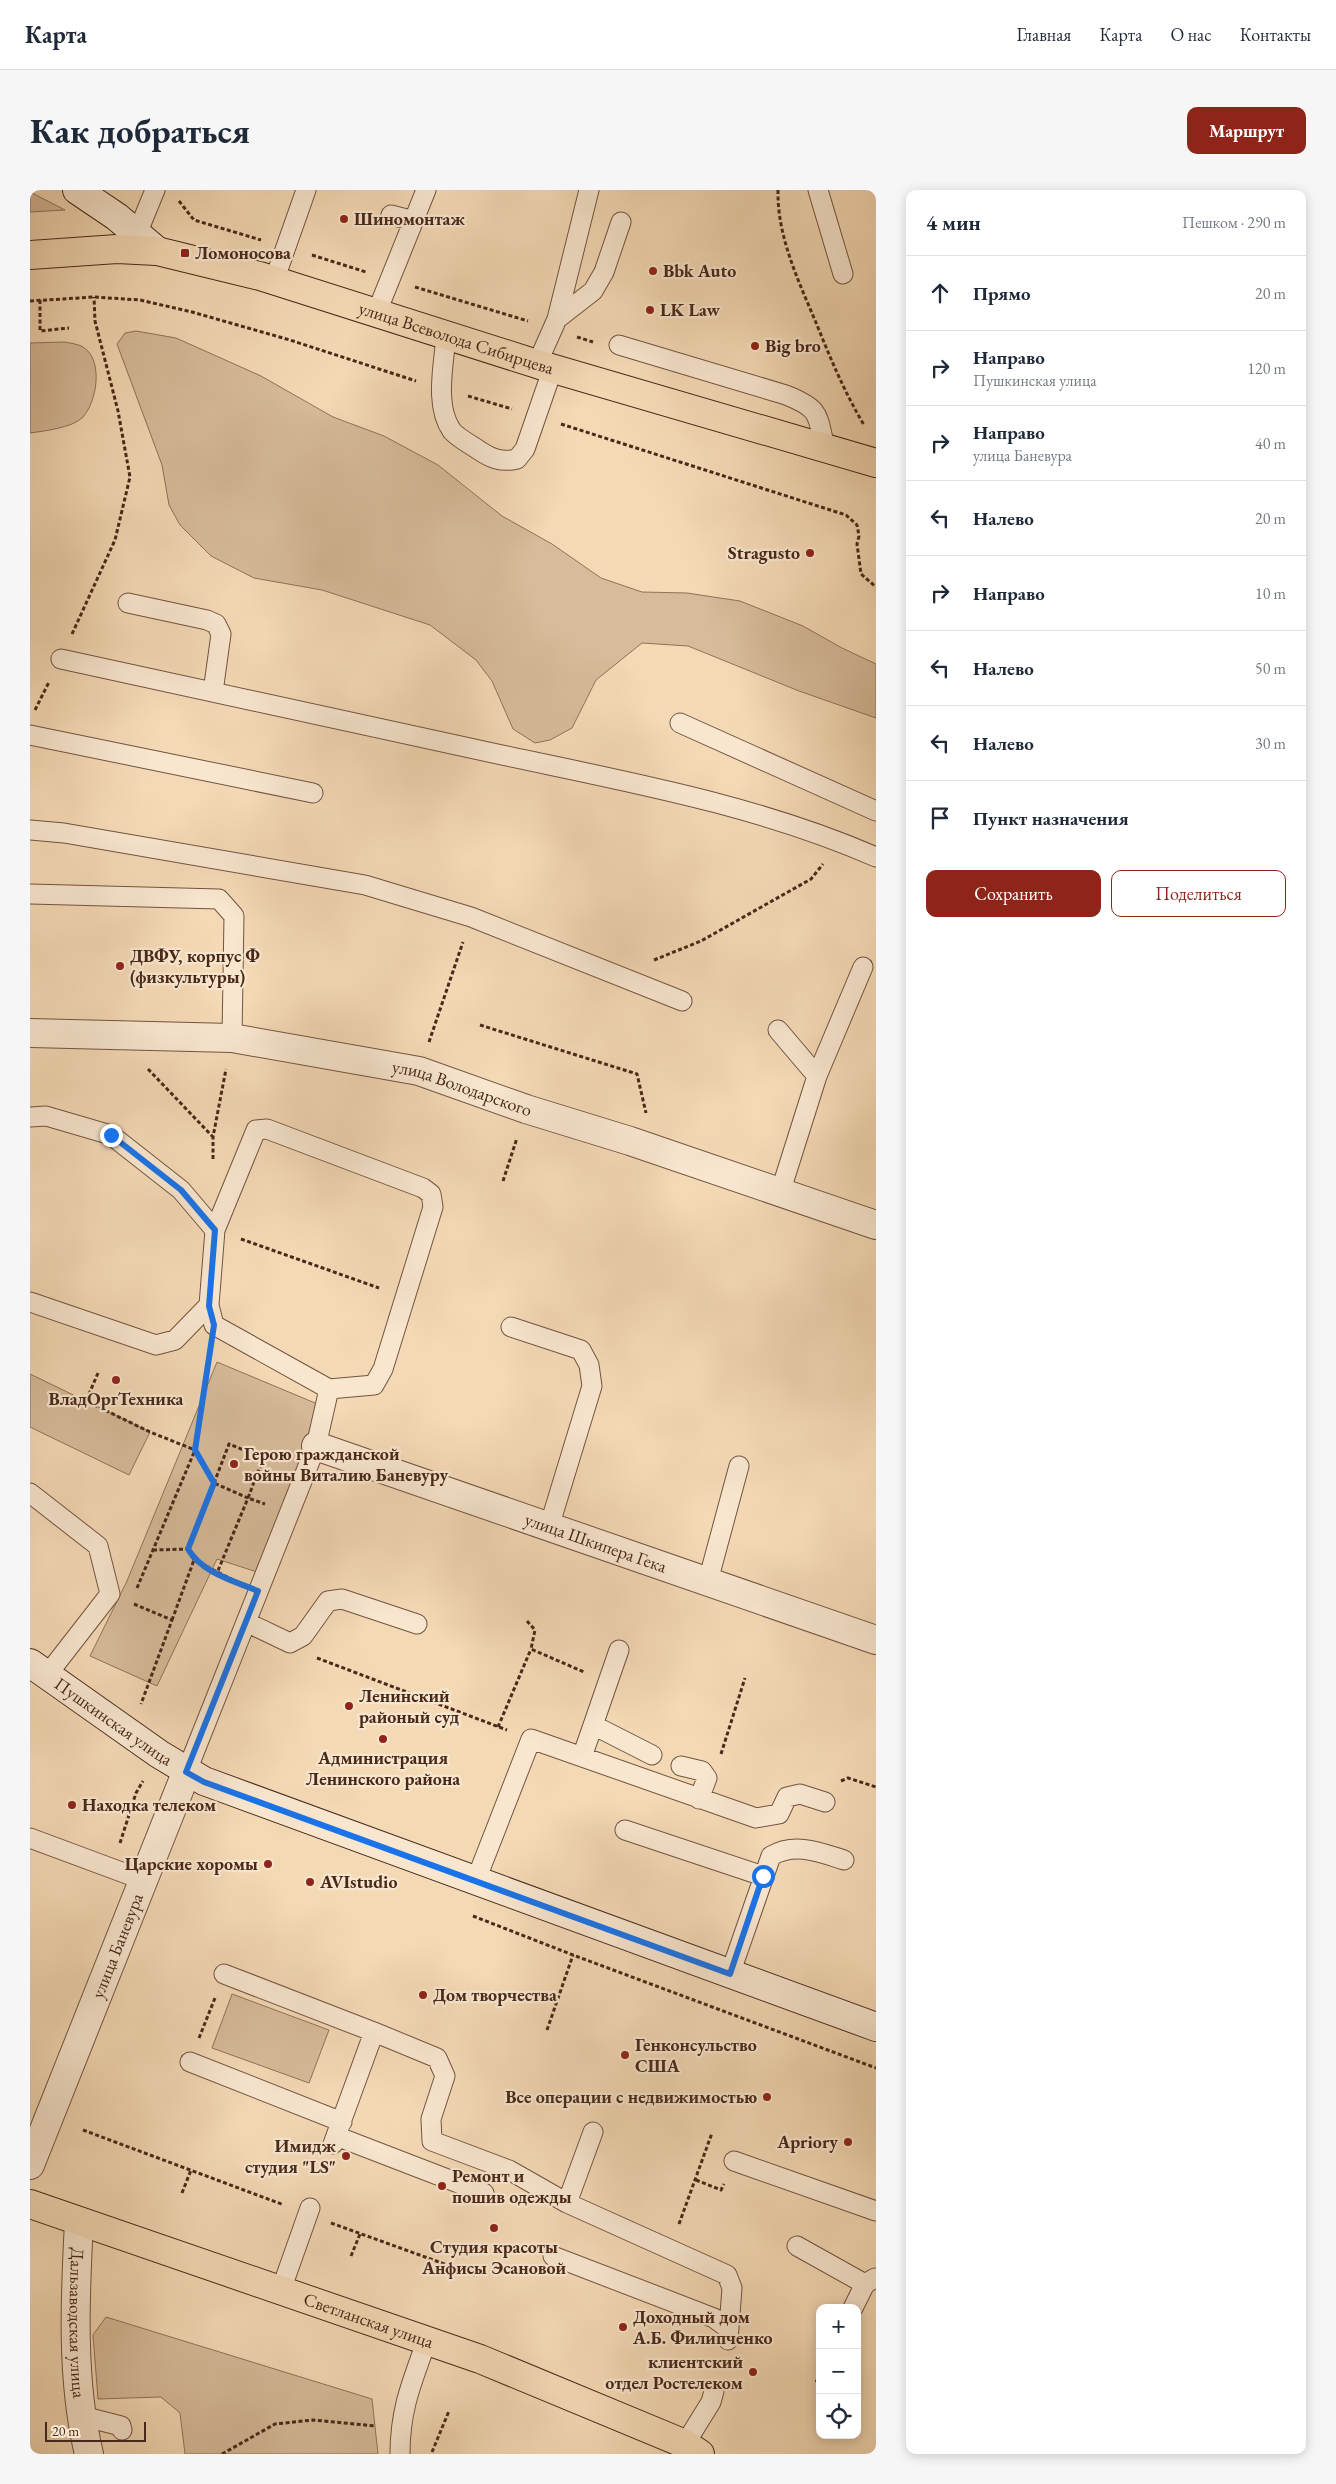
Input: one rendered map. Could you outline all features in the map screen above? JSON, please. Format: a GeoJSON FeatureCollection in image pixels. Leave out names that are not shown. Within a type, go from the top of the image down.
{"type":"FeatureCollection","features":[{"type":"Feature","properties":{"kind":"main road","name":"улица Всеволода Сибирцева"},"geometry":{"type":"LineString","coordinates":[[30,254],[117,249],[147,243],[545,366],[876,462]]}},
{"type":"Feature","properties":{"kind":"main road","name":"Светланская улица"},"geometry":{"type":"LineString","coordinates":[[30,2204],[480,2359],[692,2449]]}},
{"type":"Feature","properties":{"kind":"street"},"geometry":{"type":"LineString","coordinates":[[87,193],[147,243]]}},
{"type":"Feature","properties":{"kind":"street","name":"улица Володарского"},"geometry":{"type":"LineString","coordinates":[[30,1033],[232,1038],[419,1071],[526,1109],[630,1141],[876,1225]]}},
{"type":"Feature","properties":{"kind":"street","name":"улица Шкипера Гека"},"geometry":{"type":"LineString","coordinates":[[316,1446],[876,1640]]}},
{"type":"Feature","properties":{"kind":"street","name":"Пушкинская улица"},"geometry":{"type":"LineString","coordinates":[[38,1669],[186,1772],[204,1782],[876,2027]]}},
{"type":"Feature","properties":{"kind":"street","name":"улица Баневура"},"geometry":{"type":"LineString","coordinates":[[30,2165],[186,1772]]}},
{"type":"Feature","properties":{"kind":"street","name":"Дальзаводская улица"},"geometry":{"type":"LineString","coordinates":[[79,2222],[74,2302],[82,2416],[89,2454]]}},
{"type":"Feature","properties":{"kind":"lane"},"geometry":{"type":"LineString","coordinates":[[147,243],[155,190]]}},
{"type":"Feature","properties":{"kind":"lane"},"geometry":{"type":"LineString","coordinates":[[274,281],[306,190]]}},
{"type":"Feature","properties":{"kind":"lane"},"geometry":{"type":"LineString","coordinates":[[376,314],[426,190]]}},
{"type":"Feature","properties":{"kind":"lane"},"geometry":{"type":"LineString","coordinates":[[446,336],[443,388],[446,420],[454,432],[489,457],[501,461],[516,459],[525,449],[589,190]]}},
{"type":"Feature","properties":{"kind":"lane"},"geometry":{"type":"LineString","coordinates":[[818,190],[843,274]]}},
{"type":"Feature","properties":{"kind":"lane"},"geometry":{"type":"LineString","coordinates":[[391,215],[414,221]]}},
{"type":"Feature","properties":{"kind":"lane"},"geometry":{"type":"LineString","coordinates":[[555,324],[593,292],[604,272],[622,222]]}},
{"type":"Feature","properties":{"kind":"lane"},"geometry":{"type":"LineString","coordinates":[[619,345],[786,395],[807,404],[817,412],[825,448]]}},
{"type":"Feature","properties":{"kind":"lane"},"geometry":{"type":"LineString","coordinates":[[128,603],[207,620],[216,624],[221,634],[213,692]]}},
{"type":"Feature","properties":{"kind":"lane"},"geometry":{"type":"LineString","coordinates":[[60,659],[640,784],[768,817],[842,842],[876,857]]}},
{"type":"Feature","properties":{"kind":"lane"},"geometry":{"type":"LineString","coordinates":[[680,723],[876,811]]}},
{"type":"Feature","properties":{"kind":"lane"},"geometry":{"type":"LineString","coordinates":[[30,735],[312,793]]}},
{"type":"Feature","properties":{"kind":"lane"},"geometry":{"type":"LineString","coordinates":[[30,830],[64,833],[322,876],[365,885],[471,917],[682,1001]]}},
{"type":"Feature","properties":{"kind":"lane"},"geometry":{"type":"LineString","coordinates":[[30,894],[220,899],[234,916],[232,1038]]}},
{"type":"Feature","properties":{"kind":"lane"},"geometry":{"type":"LineString","coordinates":[[780,1193],[817,1076],[863,966]]}},
{"type":"Feature","properties":{"kind":"lane"},"geometry":{"type":"LineString","coordinates":[[778,1030],[817,1076]]}},
{"type":"Feature","properties":{"kind":"lane"},"geometry":{"type":"LineString","coordinates":[[30,1117],[46,1116],[111,1135],[181,1190],[215,1230]]}},
{"type":"Feature","properties":{"kind":"lane"},"geometry":{"type":"LineString","coordinates":[[267,1129],[423,1188],[431,1194],[433,1207],[404,1296],[383,1369],[374,1385],[329,1389],[214,1325],[209,1306],[215,1230],[225,1210],[249,1143],[256,1130],[267,1129]]}},
{"type":"Feature","properties":{"kind":"lane"},"geometry":{"type":"LineString","coordinates":[[30,1302],[156,1345],[175,1340],[209,1306]]}},
{"type":"Feature","properties":{"kind":"lane"},"geometry":{"type":"LineString","coordinates":[[511,1327],[581,1350],[590,1365],[592,1386],[549,1527]]}},
{"type":"Feature","properties":{"kind":"lane","name":"улица Баневура"},"geometry":{"type":"LineString","coordinates":[[186,1772],[316,1446],[329,1389]]}},
{"type":"Feature","properties":{"kind":"lane"},"geometry":{"type":"LineString","coordinates":[[708,1581],[739,1466]]}},
{"type":"Feature","properties":{"kind":"lane"},"geometry":{"type":"LineString","coordinates":[[30,1493],[98,1546],[110,1594],[38,1669]]}},
{"type":"Feature","properties":{"kind":"lane"},"geometry":{"type":"LineString","coordinates":[[246,1622],[290,1643],[303,1636],[328,1601],[342,1598],[417,1624]]}},
{"type":"Feature","properties":{"kind":"lane"},"geometry":{"type":"LineString","coordinates":[[582,1757],[619,1650]]}},
{"type":"Feature","properties":{"kind":"lane"},"geometry":{"type":"LineString","coordinates":[[593,1725],[652,1755]]}},
{"type":"Feature","properties":{"kind":"lane"},"geometry":{"type":"LineString","coordinates":[[476,1880],[531,1739],[756,1818],[779,1814],[787,1797],[794,1795],[800,1794],[825,1802]]}},
{"type":"Feature","properties":{"kind":"lane"},"geometry":{"type":"LineString","coordinates":[[681,1766],[702,1771],[707,1778],[699,1799]]}},
{"type":"Feature","properties":{"kind":"lane"},"geometry":{"type":"LineString","coordinates":[[625,1830],[763,1876]]}},
{"type":"Feature","properties":{"kind":"lane"},"geometry":{"type":"LineString","coordinates":[[30,1838],[143,1880]]}},
{"type":"Feature","properties":{"kind":"lane"},"geometry":{"type":"LineString","coordinates":[[730,1974],[771,1856],[782,1850],[810,1849],[844,1860]]}},
{"type":"Feature","properties":{"kind":"lane"},"geometry":{"type":"LineString","coordinates":[[224,1974],[437,2058],[445,2076],[431,2119],[432,2141],[509,2170],[566,2203],[727,2275],[732,2288],[729,2335],[714,2318],[553,2256]]}},
{"type":"Feature","properties":{"kind":"lane"},"geometry":{"type":"LineString","coordinates":[[337,2134],[374,2032]]}},
{"type":"Feature","properties":{"kind":"lane"},"geometry":{"type":"LineString","coordinates":[[190,2062],[337,2134],[484,2192]]}},
{"type":"Feature","properties":{"kind":"lane"},"geometry":{"type":"LineString","coordinates":[[566,2203],[593,2132]]}},
{"type":"Feature","properties":{"kind":"lane"},"geometry":{"type":"LineString","coordinates":[[734,2161],[876,2211]]}},
{"type":"Feature","properties":{"kind":"lane"},"geometry":{"type":"LineString","coordinates":[[280,2290],[309,2211]]}},
{"type":"Feature","properties":{"kind":"lane"},"geometry":{"type":"LineString","coordinates":[[797,2246],[870,2281],[856,2304]]}},
{"type":"Feature","properties":{"kind":"lane"},"geometry":{"type":"LineString","coordinates":[[400,2454],[400,2426],[406,2397],[427,2340]]}},
{"type":"Feature","properties":{"kind":"lane"},"geometry":{"type":"LineString","coordinates":[[692,2449],[714,2391]]}},
{"type":"Feature","properties":{"kind":"lane"},"geometry":{"type":"LineString","coordinates":[[82,2416],[121,2426],[122,2430]]}},
{"type":"Feature","properties":{"kind":"path"},"geometry":{"type":"LineString","coordinates":[[778,190],[778,207],[785,242],[798,280],[847,396],[864,425]]}},
{"type":"Feature","properties":{"kind":"path"},"geometry":{"type":"LineString","coordinates":[[177,198],[194,220],[391,279],[555,324],[600,344]]}},
{"type":"Feature","properties":{"kind":"path"},"geometry":{"type":"LineString","coordinates":[[30,301],[94,297],[95,320],[118,411],[130,477],[115,540],[30,719]]}},
{"type":"Feature","properties":{"kind":"path"},"geometry":{"type":"LineString","coordinates":[[40,300],[40,331],[69,328]]}},
{"type":"Feature","properties":{"kind":"path"},"geometry":{"type":"LineString","coordinates":[[817,412],[870,427]]}},
{"type":"Feature","properties":{"kind":"path"},"geometry":{"type":"LineString","coordinates":[[796,498],[846,515],[857,525],[859,536],[857,544],[861,574],[876,587]]}},
{"type":"Feature","properties":{"kind":"path"},"geometry":{"type":"LineString","coordinates":[[616,974],[701,941],[811,879],[842,842]]}},
{"type":"Feature","properties":{"kind":"path"},"geometry":{"type":"LineString","coordinates":[[419,1071],[471,917]]}},
{"type":"Feature","properties":{"kind":"path"},"geometry":{"type":"LineString","coordinates":[[480,1025],[637,1074],[643,1102]]}},
{"type":"Feature","properties":{"kind":"path"},"geometry":{"type":"LineString","coordinates":[[141,1065],[149,1069],[213,1137],[232,1038]]}},
{"type":"Feature","properties":{"kind":"path"},"geometry":{"type":"LineString","coordinates":[[504,1181],[526,1109]]}},
{"type":"Feature","properties":{"kind":"path"},"geometry":{"type":"LineString","coordinates":[[215,1230],[404,1296]]}},
{"type":"Feature","properties":{"kind":"path"},"geometry":{"type":"LineString","coordinates":[[131,1602],[195,1450],[214,1325]]}},
{"type":"Feature","properties":{"kind":"path"},"geometry":{"type":"LineString","coordinates":[[98,1373],[86,1401],[150,1432],[195,1450],[214,1483],[248,1498]]}},
{"type":"Feature","properties":{"kind":"path"},"geometry":{"type":"LineString","coordinates":[[188,1549],[229,1444],[262,1458],[248,1498],[217,1573]]}},
{"type":"Feature","properties":{"kind":"path"},"geometry":{"type":"LineString","coordinates":[[153,1550],[188,1549]]}},
{"type":"Feature","properties":{"kind":"path"},"geometry":{"type":"LineString","coordinates":[[188,1549],[194,1560],[217,1573],[258,1591]]}},
{"type":"Feature","properties":{"kind":"path"},"geometry":{"type":"LineString","coordinates":[[140,1707],[194,1560]]}},
{"type":"Feature","properties":{"kind":"path"},"geometry":{"type":"LineString","coordinates":[[110,1594],[172,1620]]}},
{"type":"Feature","properties":{"kind":"path"},"geometry":{"type":"LineString","coordinates":[[498,1727],[531,1650],[535,1630],[527,1621]]}},
{"type":"Feature","properties":{"kind":"path"},"geometry":{"type":"LineString","coordinates":[[531,1650],[608,1682]]}},
{"type":"Feature","properties":{"kind":"path"},"geometry":{"type":"LineString","coordinates":[[316,1658],[531,1739]]}},
{"type":"Feature","properties":{"kind":"path"},"geometry":{"type":"LineString","coordinates":[[726,1734],[745,1678]]}},
{"type":"Feature","properties":{"kind":"path"},"geometry":{"type":"LineString","coordinates":[[547,2030],[573,1955]]}},
{"type":"Feature","properties":{"kind":"path"},"geometry":{"type":"LineString","coordinates":[[190,2062],[224,1974]]}},
{"type":"Feature","properties":{"kind":"path"},"geometry":{"type":"LineString","coordinates":[[83,2130],[309,2211],[360,2234],[475,2275]]}},
{"type":"Feature","properties":{"kind":"path"},"geometry":{"type":"LineString","coordinates":[[678,2227],[712,2133]]}},
{"type":"Feature","properties":{"kind":"path"},"geometry":{"type":"LineString","coordinates":[[182,2193],[191,2170]]}},
{"type":"Feature","properties":{"kind":"path"},"geometry":{"type":"LineString","coordinates":[[696,2180],[721,2190]]}},
{"type":"Feature","properties":{"kind":"path"},"geometry":{"type":"LineString","coordinates":[[351,2256],[360,2234]]}},
{"type":"Feature","properties":{"kind":"path"},"geometry":{"type":"LineString","coordinates":[[432,2452],[448,2411]]}},
{"type":"Feature","properties":{"kind":"path"},"geometry":{"type":"LineString","coordinates":[[222,2454],[275,2424],[313,2420],[360,2425],[400,2426]]}},
{"type":"Feature","properties":{"kind":"shaded area"},"geometry":{"type":"Polygon","coordinates":[[[30,192],[65,210],[30,212],[30,192]]]}},
{"type":"Feature","properties":{"kind":"shaded area"},"geometry":{"type":"Polygon","coordinates":[[[136,331],[176,338],[261,376],[333,417],[384,436],[438,465],[502,516],[552,544],[601,578],[642,592],[687,593],[740,601],[803,626],[842,648],[876,664],[876,718],[799,691],[688,646],[642,643],[596,680],[572,728],[550,740],[535,743],[513,729],[492,681],[476,660],[430,625],[322,590],[254,578],[211,556],[180,525],[169,505],[162,465],[117,344],[125,333],[136,331]]]}},
{"type":"Feature","properties":{"kind":"shaded area"},"geometry":{"type":"Polygon","coordinates":[[[64,342],[83,347],[90,353],[94,361],[96,382],[91,402],[82,418],[77,421],[57,428],[30,433],[30,343],[64,342]]]}},
{"type":"Feature","properties":{"kind":"shaded area"},"geometry":{"type":"Polygon","coordinates":[[[217,1362],[327,1408],[260,1573],[217,1559],[157,1686],[90,1656],[127,1581],[217,1362]]]}},
{"type":"Feature","properties":{"kind":"shaded area"},"geometry":{"type":"Polygon","coordinates":[[[30,1374],[150,1432],[129,1475],[30,1427],[30,1374]]]}},
{"type":"Feature","properties":{"kind":"shaded area"},"geometry":{"type":"Polygon","coordinates":[[[232,1994],[329,2030],[309,2083],[212,2048],[232,1994]]]}},
{"type":"Feature","properties":{"kind":"shaded area"},"geometry":{"type":"Polygon","coordinates":[[[106,2317],[372,2399],[378,2454],[185,2454],[180,2413],[161,2397],[98,2399],[93,2335],[106,2317]]]}},
{"type":"Feature","properties":{"kind":"place","name":"Шиномонтаж"},"geometry":{"type":"Point","coordinates":[344,219]}},
{"type":"Feature","properties":{"kind":"place","name":"Ломоносова"},"geometry":{"type":"Point","coordinates":[185,253]}},
{"type":"Feature","properties":{"kind":"place","name":"Bbk Auto"},"geometry":{"type":"Point","coordinates":[653,271]}},
{"type":"Feature","properties":{"kind":"place","name":"LK Law"},"geometry":{"type":"Point","coordinates":[650,310]}},
{"type":"Feature","properties":{"kind":"place","name":"Big bro"},"geometry":{"type":"Point","coordinates":[755,346]}},
{"type":"Feature","properties":{"kind":"place","name":"Stragusto"},"geometry":{"type":"Point","coordinates":[810,553]}},
{"type":"Feature","properties":{"kind":"place","name":"ДВФУ, корпус Ф (физкультуры)"},"geometry":{"type":"Point","coordinates":[120,966]}},
{"type":"Feature","properties":{"kind":"place","name":"ВладОргТехника"},"geometry":{"type":"Point","coordinates":[116,1380]}},
{"type":"Feature","properties":{"kind":"place","name":"Герою гражданской войны Виталию Баневуру"},"geometry":{"type":"Point","coordinates":[234,1464]}},
{"type":"Feature","properties":{"kind":"place","name":"Ленинский районый суд"},"geometry":{"type":"Point","coordinates":[349,1706]}},
{"type":"Feature","properties":{"kind":"place","name":"Администрация Ленинского района"},"geometry":{"type":"Point","coordinates":[383,1739]}},
{"type":"Feature","properties":{"kind":"place","name":"Находка телеком"},"geometry":{"type":"Point","coordinates":[72,1805]}},
{"type":"Feature","properties":{"kind":"place","name":"Царские хоромы"},"geometry":{"type":"Point","coordinates":[268,1864]}},
{"type":"Feature","properties":{"kind":"place","name":"AVIstudio"},"geometry":{"type":"Point","coordinates":[310,1882]}},
{"type":"Feature","properties":{"kind":"place","name":"Дом творчества"},"geometry":{"type":"Point","coordinates":[423,1995]}},
{"type":"Feature","properties":{"kind":"place","name":"Генконсульство США"},"geometry":{"type":"Point","coordinates":[625,2055]}},
{"type":"Feature","properties":{"kind":"place","name":"Все операции с недвижимостью"},"geometry":{"type":"Point","coordinates":[767,2097]}},
{"type":"Feature","properties":{"kind":"place","name":"Apriory"},"geometry":{"type":"Point","coordinates":[848,2142]}},
{"type":"Feature","properties":{"kind":"place","name":"Имидж студия \"LS\""},"geometry":{"type":"Point","coordinates":[346,2156]}},
{"type":"Feature","properties":{"kind":"place","name":"Ремонт и пошив одежды"},"geometry":{"type":"Point","coordinates":[442,2186]}},
{"type":"Feature","properties":{"kind":"place","name":"Студия красоты Анфисы Эсановой"},"geometry":{"type":"Point","coordinates":[494,2228]}},
{"type":"Feature","properties":{"kind":"place","name":"Доходный дом А.Б. Филипченко"},"geometry":{"type":"Point","coordinates":[623,2327]}},
{"type":"Feature","properties":{"kind":"place","name":"клиентский отдел Ростелеком"},"geometry":{"type":"Point","coordinates":[753,2372]}},
{"type":"Feature","properties":{"kind":"route"},"geometry":{"type":"LineString","coordinates":[[111,1135],[181,1190],[215,1230],[209,1306],[214,1325],[195,1450],[214,1483],[188,1549],[194,1560],[217,1573],[258,1591],[186,1772],[204,1782],[730,1974],[763,1876]]}}]}
